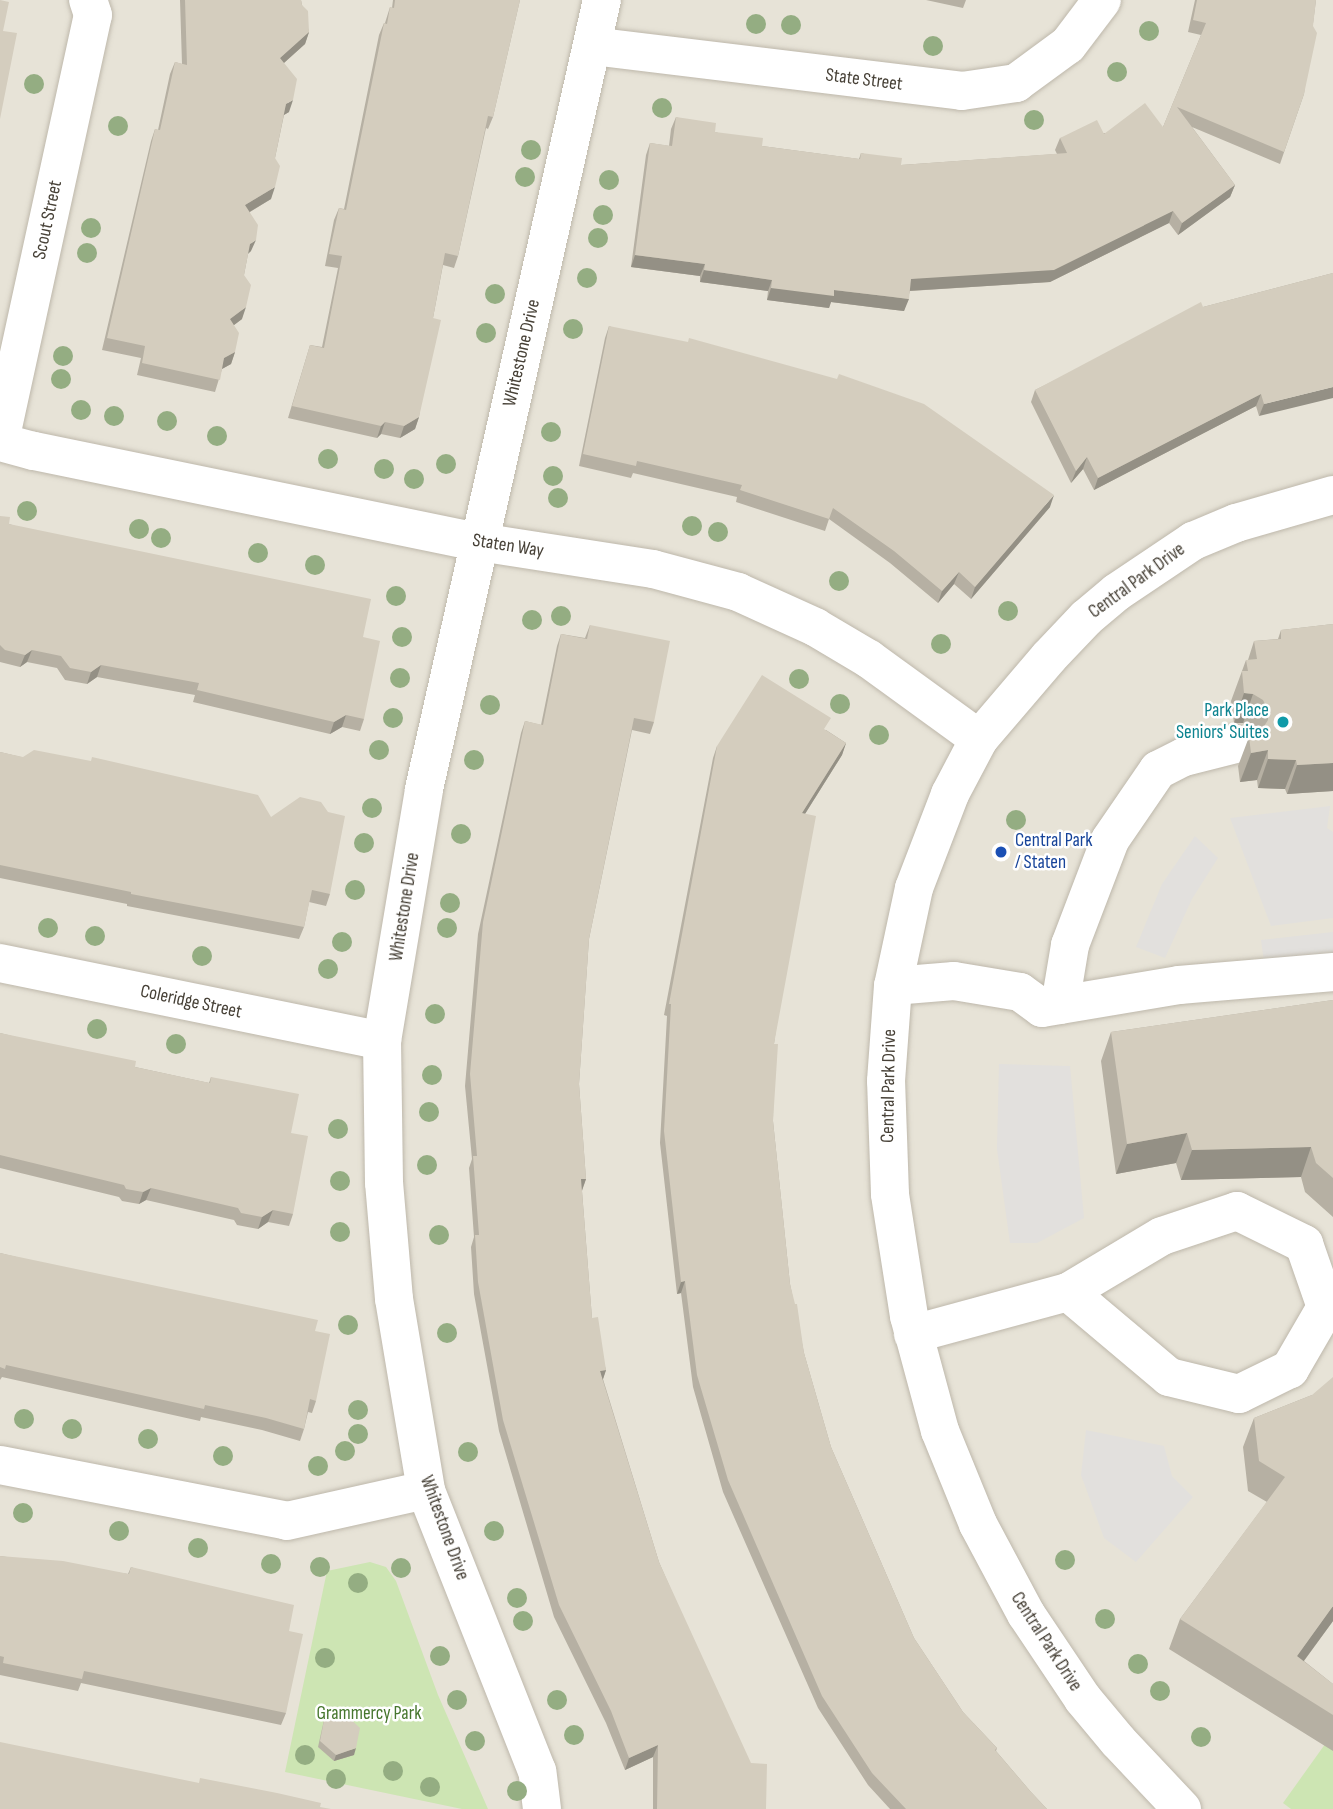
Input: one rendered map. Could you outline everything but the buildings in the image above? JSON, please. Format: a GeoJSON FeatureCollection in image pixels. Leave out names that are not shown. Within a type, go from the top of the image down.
{"type":"FeatureCollection","features":[{"type":"Feature","properties":{"kind":"street","name":"Scout Street"},"geometry":{"type":"LineString","coordinates":[[0,441],[93,15],[88,0]]}},
{"type":"Feature","properties":{"kind":"street","name":"Whitestone Drive"},"geometry":{"type":"LineString","coordinates":[[542,1809],[537,1771],[426,1490],[394,1299],[384,1183],[382,1041],[424,789],[602,0]]}},
{"type":"Feature","properties":{"kind":"street","name":"State Street"},"geometry":{"type":"LineString","coordinates":[[592,46],[962,91],[1016,83],[1068,45],[1102,0]]}},
{"type":"Feature","properties":{"kind":"street","name":"Staten Way"},"geometry":{"type":"LineString","coordinates":[[0,441],[34,451],[479,542],[653,569],[738,592],[815,627],[869,659],[979,738]]}},
{"type":"Feature","properties":{"kind":"street","name":"Central Park Drive"},"geometry":{"type":"LineString","coordinates":[[1182,1809],[1083,1699],[998,1566],[957,1478],[912,1334],[890,1194],[886,1081],[893,986],[915,888],[931,840],[950,794],[979,738],[1086,618],[1154,564],[1193,541],[1236,523],[1333,495]]}},
{"type":"Feature","properties":{"kind":"street"},"geometry":{"type":"LineString","coordinates":[[1060,1005],[1070,945],[1110,840],[1158,770],[1185,757],[1236,744]]}},
{"type":"Feature","properties":{"kind":"street","name":"Coleridge Street"},"geometry":{"type":"LineString","coordinates":[[0,963],[382,1041]]}},
{"type":"Feature","properties":{"kind":"street"},"geometry":{"type":"LineString","coordinates":[[893,986],[954,981],[1020,992],[1042,1008],[1180,985],[1333,972]]}},
{"type":"Feature","properties":{"kind":"street"},"geometry":{"type":"LineString","coordinates":[[912,1334],[1068,1292],[1162,1236],[1237,1211],[1304,1244],[1326,1307],[1290,1369],[1239,1394],[1169,1377],[1068,1292]]}},
{"type":"Feature","properties":{"kind":"street"},"geometry":{"type":"LineString","coordinates":[[0,1465],[288,1521],[426,1490]]}},
{"type":"Feature","properties":{"kind":"shaded area"},"geometry":{"type":"Polygon","coordinates":[[[0,0],[1333,0],[1333,1809],[0,1809],[0,0]]]}},
{"type":"Feature","properties":{"kind":"shaded area"},"geometry":{"type":"Polygon","coordinates":[[[1330,806],[1327,828],[1333,832],[1333,918],[1271,926],[1230,818],[1330,806]]]}},
{"type":"Feature","properties":{"kind":"shaded area"},"geometry":{"type":"Polygon","coordinates":[[[1195,836],[1218,858],[1192,899],[1165,958],[1136,947],[1162,884],[1195,836]]]}},
{"type":"Feature","properties":{"kind":"shaded area"},"geometry":{"type":"Polygon","coordinates":[[[1333,932],[1333,960],[1265,968],[1261,940],[1333,932]]]}},
{"type":"Feature","properties":{"kind":"shaded area"},"geometry":{"type":"Polygon","coordinates":[[[999,1064],[1070,1066],[1084,1218],[1037,1243],[1010,1243],[997,1149],[999,1064]]]}},
{"type":"Feature","properties":{"kind":"shaded area"},"geometry":{"type":"Polygon","coordinates":[[[1086,1430],[1164,1446],[1172,1476],[1193,1497],[1136,1562],[1104,1538],[1081,1475],[1086,1430]]]}},
{"type":"Feature","properties":{"kind":"green space","name":"Grammercy Park"},"geometry":{"type":"Polygon","coordinates":[[[370,1562],[386,1567],[396,1581],[438,1695],[488,1809],[462,1809],[285,1772],[327,1571],[370,1562]]]}},
{"type":"Feature","properties":{"kind":"green space"},"geometry":{"type":"Polygon","coordinates":[[[1333,1733],[1333,1809],[1291,1809],[1283,1803],[1333,1733]]]}},
{"type":"Feature","properties":{"kind":"place","name":"Park Place Seniors' Suites"},"geometry":{"type":"Point","coordinates":[1283,722]}},
{"type":"Feature","properties":{"kind":"place","name":"Central Park / Staten"},"geometry":{"type":"Point","coordinates":[1001,852]}}]}
